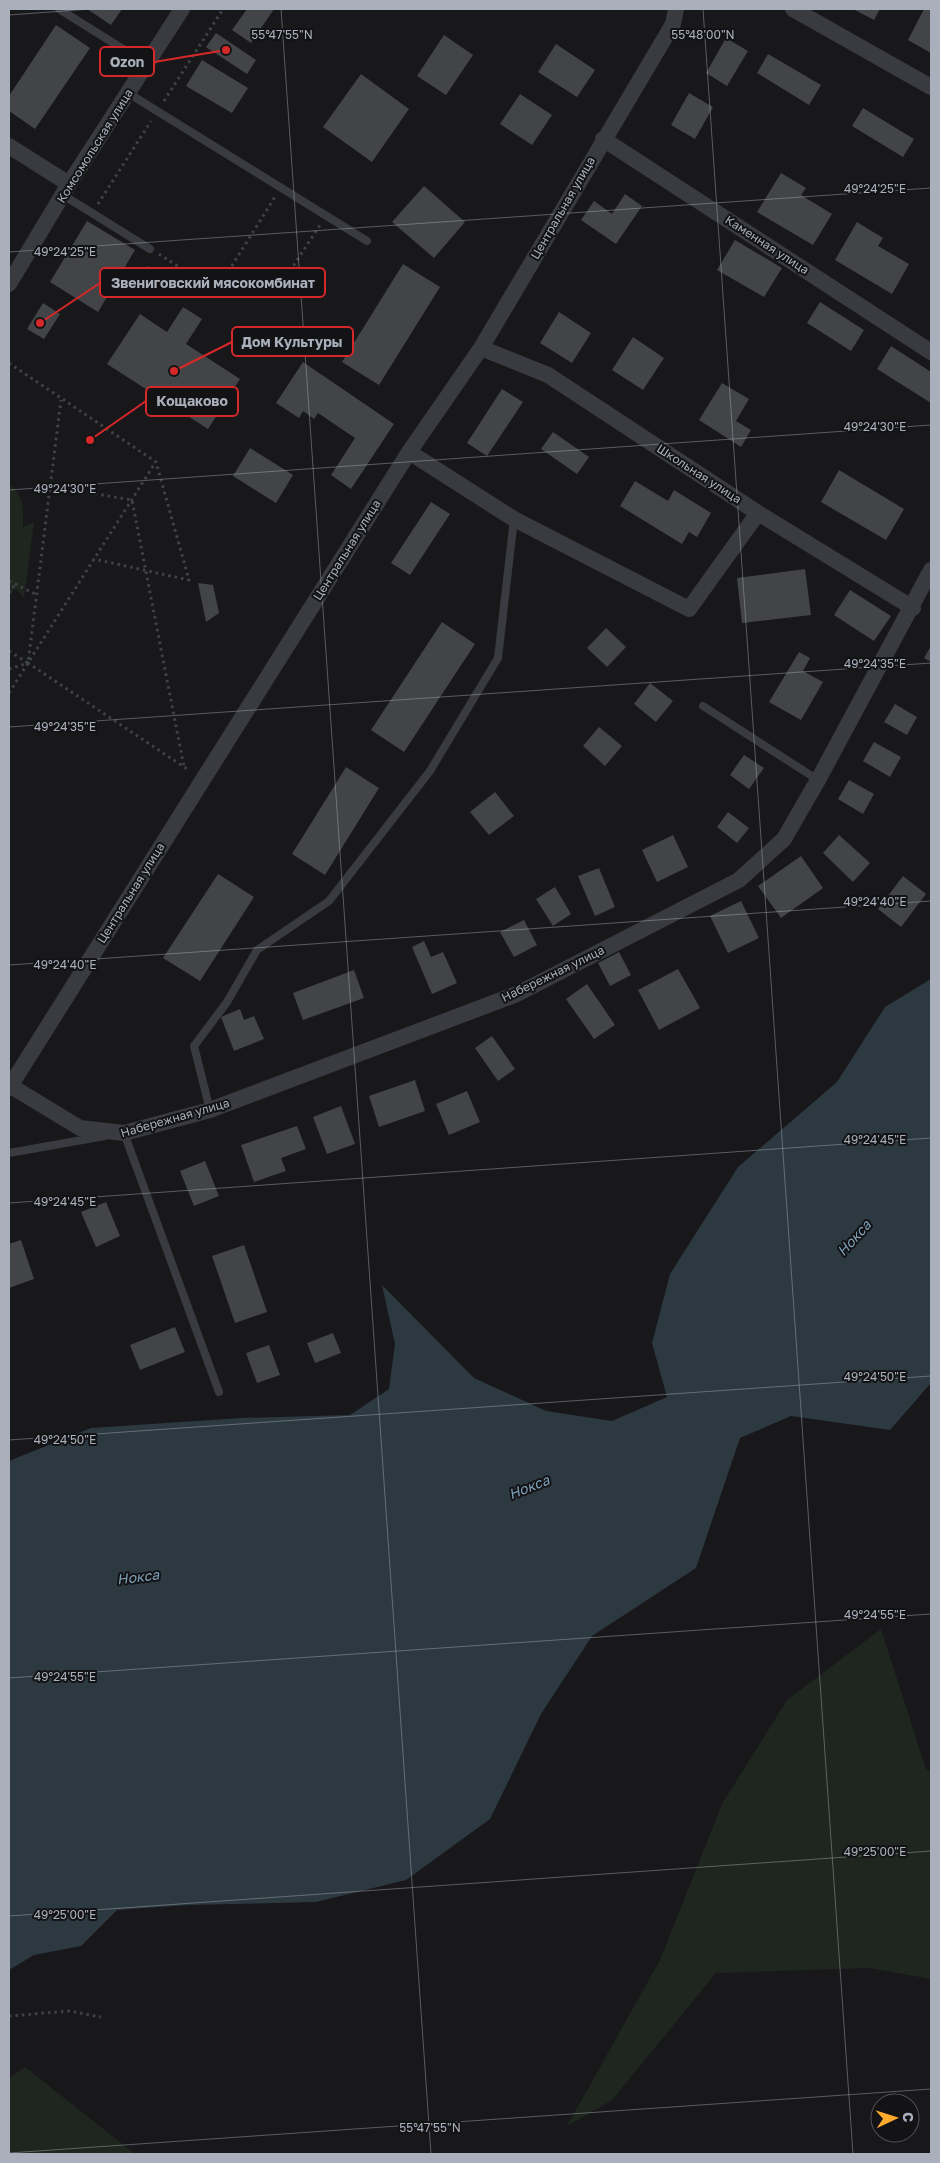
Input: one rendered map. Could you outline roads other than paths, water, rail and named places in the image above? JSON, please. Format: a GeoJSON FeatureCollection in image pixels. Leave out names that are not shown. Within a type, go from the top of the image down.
{"type":"FeatureCollection","features":[{"type":"Feature","properties":{"kind":"street","name":"Комсомольская улица"},"geometry":{"type":"LineString","coordinates":[[9,284],[66,189],[182,9]]}},
{"type":"Feature","properties":{"kind":"street","name":"Центральная улица"},"geometry":{"type":"LineString","coordinates":[[9,1086],[409,452],[481,348],[673,24],[676,9]]}},
{"type":"Feature","properties":{"kind":"street"},"geometry":{"type":"LineString","coordinates":[[793,9],[931,87]]}},
{"type":"Feature","properties":{"kind":"street","name":"Каменная улица"},"geometry":{"type":"LineString","coordinates":[[604,139],[931,352]]}},
{"type":"Feature","properties":{"kind":"street"},"geometry":{"type":"LineString","coordinates":[[9,146],[66,189]]}},
{"type":"Feature","properties":{"kind":"street","name":"Школьная улица"},"geometry":{"type":"LineString","coordinates":[[481,348],[548,375],[758,513],[913,608]]}},
{"type":"Feature","properties":{"kind":"street"},"geometry":{"type":"LineString","coordinates":[[409,452],[514,520],[689,609],[758,513]]}},
{"type":"Feature","properties":{"kind":"street","name":"Набережная улица"},"geometry":{"type":"LineString","coordinates":[[124,1132],[210,1110],[518,994],[739,880],[784,838],[913,608],[931,570]]}},
{"type":"Feature","properties":{"kind":"street"},"geometry":{"type":"LineString","coordinates":[[9,1086],[80,1128],[124,1132]]}},
{"type":"Feature","properties":{"kind":"lane"},"geometry":{"type":"LineString","coordinates":[[59,9],[147,64]]}},
{"type":"Feature","properties":{"kind":"lane"},"geometry":{"type":"LineString","coordinates":[[128,93],[367,241]]}},
{"type":"Feature","properties":{"kind":"lane"},"geometry":{"type":"LineString","coordinates":[[66,189],[150,249]]}},
{"type":"Feature","properties":{"kind":"lane"},"geometry":{"type":"LineString","coordinates":[[210,1110],[194,1046],[227,1002],[256,950],[329,901],[430,771],[498,658],[514,520]]}},
{"type":"Feature","properties":{"kind":"lane"},"geometry":{"type":"LineString","coordinates":[[703,706],[818,780]]}},
{"type":"Feature","properties":{"kind":"lane"},"geometry":{"type":"LineString","coordinates":[[124,1132],[219,1392]]}},
{"type":"Feature","properties":{"kind":"lane","name":"Набережная улица"},"geometry":{"type":"LineString","coordinates":[[9,1153],[124,1132]]}},
{"type":"Feature","properties":{"kind":"water","name":"Нокса"},"geometry":{"type":"Polygon","coordinates":[[[931,979],[931,1383],[890,1430],[791,1416],[740,1438],[696,1568],[592,1636],[541,1714],[490,1819],[406,1880],[316,1902],[188,1905],[117,1910],[81,1946],[34,1955],[9,1970],[9,1461],[91,1428],[241,1418],[350,1415],[389,1389],[395,1344],[382,1285],[474,1378],[546,1411],[612,1421],[667,1397],[652,1343],[670,1274],[738,1167],[837,1082],[885,1007],[931,979]]]}},
{"type":"Feature","properties":{"kind":"place","name":"Ozon"},"geometry":{"type":"Point","coordinates":[226,50]}},
{"type":"Feature","properties":{"kind":"place","name":"Звениговский мясокомбинат"},"geometry":{"type":"Point","coordinates":[40,323]}},
{"type":"Feature","properties":{"kind":"place","name":"Дом Культуры"},"geometry":{"type":"Point","coordinates":[174,371]}},
{"type":"Feature","properties":{"kind":"place","name":"Кощаково"},"geometry":{"type":"Point","coordinates":[90,440]}}]}
